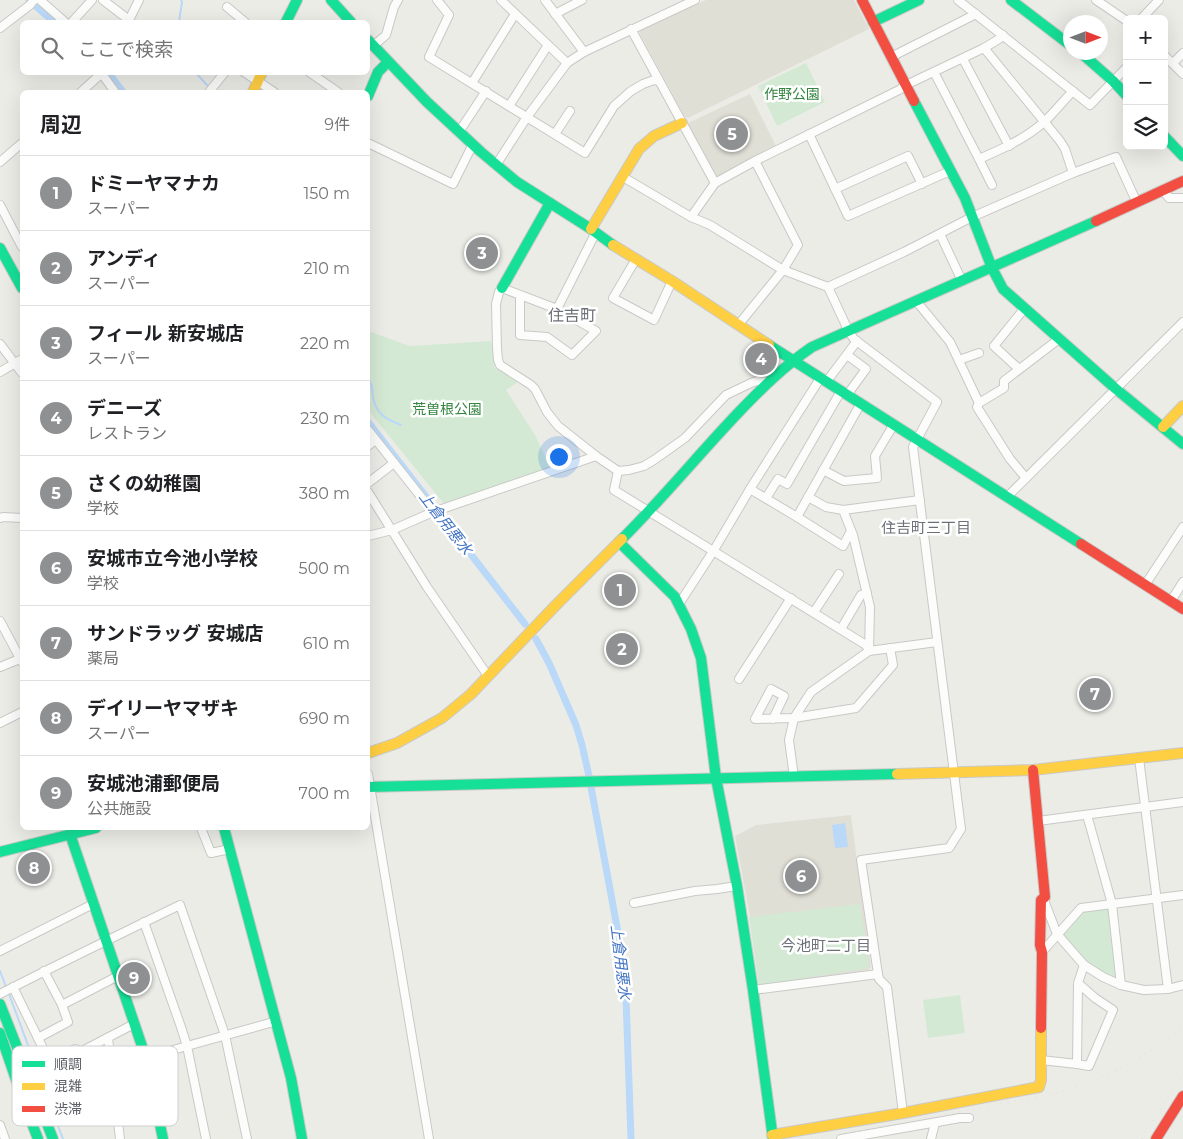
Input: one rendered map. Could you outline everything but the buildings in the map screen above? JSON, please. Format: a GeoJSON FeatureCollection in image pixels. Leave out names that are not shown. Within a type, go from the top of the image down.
{"type":"FeatureCollection","features":[{"type":"Feature","properties":{"kind":"street"},"geometry":{"type":"LineString","coordinates":[[40,0],[63,20]]}},
{"type":"Feature","properties":{"kind":"street"},"geometry":{"type":"LineString","coordinates":[[74,20],[92,0]]}},
{"type":"Feature","properties":{"kind":"street"},"geometry":{"type":"LineString","coordinates":[[103,0],[128,20]]}},
{"type":"Feature","properties":{"kind":"street"},"geometry":{"type":"LineString","coordinates":[[129,20],[139,0]]}},
{"type":"Feature","properties":{"kind":"street"},"geometry":{"type":"LineString","coordinates":[[287,20],[297,0]]}},
{"type":"Feature","properties":{"kind":"street"},"geometry":{"type":"LineString","coordinates":[[331,0],[350,20]]}},
{"type":"Feature","properties":{"kind":"street"},"geometry":{"type":"LineString","coordinates":[[388,0],[396,3],[386,35],[370,43],[427,102],[517,182],[615,247],[739,324],[1183,609]]}},
{"type":"Feature","properties":{"kind":"street"},"geometry":{"type":"LineString","coordinates":[[437,0],[449,15],[429,58],[585,153],[614,106],[643,84],[654,80],[659,81]]}},
{"type":"Feature","properties":{"kind":"street"},"geometry":{"type":"LineString","coordinates":[[501,0],[567,63]]}},
{"type":"Feature","properties":{"kind":"street"},"geometry":{"type":"LineString","coordinates":[[545,0],[584,52]]}},
{"type":"Feature","properties":{"kind":"street"},"geometry":{"type":"LineString","coordinates":[[555,14],[568,3],[582,0]]}},
{"type":"Feature","properties":{"kind":"street"},"geometry":{"type":"LineString","coordinates":[[496,165],[527,117],[567,63],[584,52],[694,0]]}},
{"type":"Feature","properties":{"kind":"street"},"geometry":{"type":"LineString","coordinates":[[862,0],[965,198],[1002,289],[1116,389],[1183,444]]}},
{"type":"Feature","properties":{"kind":"street"},"geometry":{"type":"LineString","coordinates":[[873,22],[919,0]]}},
{"type":"Feature","properties":{"kind":"street"},"geometry":{"type":"LineString","coordinates":[[958,0],[1090,105],[1123,71]]}},
{"type":"Feature","properties":{"kind":"street"},"geometry":{"type":"LineString","coordinates":[[1011,0],[1063,40]]}},
{"type":"Feature","properties":{"kind":"street"},"geometry":{"type":"LineString","coordinates":[[1097,0],[1123,17]]}},
{"type":"Feature","properties":{"kind":"street"},"geometry":{"type":"LineString","coordinates":[[1145,15],[1159,0]]}},
{"type":"Feature","properties":{"kind":"street"},"geometry":{"type":"LineString","coordinates":[[0,28],[32,2]]}},
{"type":"Feature","properties":{"kind":"street"},"geometry":{"type":"LineString","coordinates":[[227,7],[243,20]]}},
{"type":"Feature","properties":{"kind":"street"},"geometry":{"type":"LineString","coordinates":[[472,83],[515,14]]}},
{"type":"Feature","properties":{"kind":"street"},"geometry":{"type":"LineString","coordinates":[[891,57],[976,14]]}},
{"type":"Feature","properties":{"kind":"street"},"geometry":{"type":"LineString","coordinates":[[631,29],[714,183]]}},
{"type":"Feature","properties":{"kind":"street"},"geometry":{"type":"LineString","coordinates":[[691,217],[714,183],[906,85],[963,59],[1003,35]]}},
{"type":"Feature","properties":{"kind":"street"},"geometry":{"type":"LineString","coordinates":[[509,106],[548,46]]}},
{"type":"Feature","properties":{"kind":"street"},"geometry":{"type":"LineString","coordinates":[[984,48],[1065,148],[1074,173]]}},
{"type":"Feature","properties":{"kind":"street"},"geometry":{"type":"LineString","coordinates":[[1173,63],[1183,53]]}},
{"type":"Feature","properties":{"kind":"street"},"geometry":{"type":"LineString","coordinates":[[963,59],[1009,146]]}},
{"type":"Feature","properties":{"kind":"street"},"geometry":{"type":"LineString","coordinates":[[1168,59],[1183,74]]}},
{"type":"Feature","properties":{"kind":"street"},"geometry":{"type":"LineString","coordinates":[[1089,60],[1123,92]]}},
{"type":"Feature","properties":{"kind":"street"},"geometry":{"type":"LineString","coordinates":[[370,91],[378,72],[388,62]]}},
{"type":"Feature","properties":{"kind":"street"},"geometry":{"type":"LineString","coordinates":[[934,72],[992,185]]}},
{"type":"Feature","properties":{"kind":"street"},"geometry":{"type":"LineString","coordinates":[[83,90],[101,75]]}},
{"type":"Feature","properties":{"kind":"street"},"geometry":{"type":"LineString","coordinates":[[104,75],[114,90]]}},
{"type":"Feature","properties":{"kind":"street"},"geometry":{"type":"LineString","coordinates":[[210,90],[222,75]]}},
{"type":"Feature","properties":{"kind":"street"},"geometry":{"type":"LineString","coordinates":[[313,75],[335,90]]}},
{"type":"Feature","properties":{"kind":"street"},"geometry":{"type":"LineString","coordinates":[[254,90],[260,77],[272,90]]}},
{"type":"Feature","properties":{"kind":"street"},"geometry":{"type":"LineString","coordinates":[[459,132],[486,91]]}},
{"type":"Feature","properties":{"kind":"street"},"geometry":{"type":"LineString","coordinates":[[979,159],[1009,146],[1030,133],[1044,122],[1073,91]]}},
{"type":"Feature","properties":{"kind":"street"},"geometry":{"type":"LineString","coordinates":[[555,134],[570,111]]}},
{"type":"Feature","properties":{"kind":"street"},"geometry":{"type":"LineString","coordinates":[[557,309],[593,231],[639,149],[647,140],[660,132],[682,123]]}},
{"type":"Feature","properties":{"kind":"street"},"geometry":{"type":"LineString","coordinates":[[809,134],[848,216],[950,171]]}},
{"type":"Feature","properties":{"kind":"street"},"geometry":{"type":"LineString","coordinates":[[1168,140],[1183,156]]}},
{"type":"Feature","properties":{"kind":"street"},"geometry":{"type":"LineString","coordinates":[[370,144],[452,184],[473,144]]}},
{"type":"Feature","properties":{"kind":"street"},"geometry":{"type":"LineString","coordinates":[[1,160],[20,145]]}},
{"type":"Feature","properties":{"kind":"street"},"geometry":{"type":"LineString","coordinates":[[835,189],[908,156],[922,184]]}},
{"type":"Feature","properties":{"kind":"street"},"geometry":{"type":"LineString","coordinates":[[828,287],[904,252],[972,217],[1116,157],[1137,203]]}},
{"type":"Feature","properties":{"kind":"street"},"geometry":{"type":"LineString","coordinates":[[739,324],[783,270],[798,245],[755,161]]}},
{"type":"Feature","properties":{"kind":"street"},"geometry":{"type":"LineString","coordinates":[[623,177],[691,217],[710,225],[783,270],[828,287],[849,332],[857,341],[937,402],[913,447],[961,829],[949,848],[861,860],[879,979],[887,987],[903,1113]]}},
{"type":"Feature","properties":{"kind":"street"},"geometry":{"type":"LineString","coordinates":[[370,752],[397,743],[442,718],[471,694],[619,542],[768,382],[793,360],[812,347],[917,302],[1183,181]]}},
{"type":"Feature","properties":{"kind":"street"},"geometry":{"type":"LineString","coordinates":[[1163,190],[1170,198],[1183,198]]}},
{"type":"Feature","properties":{"kind":"street"},"geometry":{"type":"LineString","coordinates":[[550,203],[499,292],[496,304],[497,348],[499,363],[536,389],[547,412],[558,426],[618,471],[629,470],[644,466],[685,438],[726,395],[757,381],[768,382]]}},
{"type":"Feature","properties":{"kind":"street"},"geometry":{"type":"LineString","coordinates":[[0,205],[20,243]]}},
{"type":"Feature","properties":{"kind":"street"},"geometry":{"type":"LineString","coordinates":[[940,234],[962,281]]}},
{"type":"Feature","properties":{"kind":"street"},"geometry":{"type":"LineString","coordinates":[[0,248],[20,284]]}},
{"type":"Feature","properties":{"kind":"street"},"geometry":{"type":"LineString","coordinates":[[636,259],[613,298],[654,320],[672,282]]}},
{"type":"Feature","properties":{"kind":"street"},"geometry":{"type":"LineString","coordinates":[[502,288],[557,309],[596,331],[572,355],[548,337],[520,335],[520,296]]}},
{"type":"Feature","properties":{"kind":"street"},"geometry":{"type":"LineString","coordinates":[[917,302],[950,342],[979,403],[977,407],[1010,459],[1026,478]]}},
{"type":"Feature","properties":{"kind":"street"},"geometry":{"type":"LineString","coordinates":[[1019,369],[994,346],[1024,309]]}},
{"type":"Feature","properties":{"kind":"street"},"geometry":{"type":"LineString","coordinates":[[1008,496],[1183,322]]}},
{"type":"Feature","properties":{"kind":"street"},"geometry":{"type":"LineString","coordinates":[[979,403],[1004,388],[1004,381],[1059,339]]}},
{"type":"Feature","properties":{"kind":"street"},"geometry":{"type":"LineString","coordinates":[[679,604],[750,489],[824,379],[847,355],[857,341]]}},
{"type":"Feature","properties":{"kind":"street"},"geometry":{"type":"LineString","coordinates":[[0,344],[19,362],[0,372]]}},
{"type":"Feature","properties":{"kind":"street"},"geometry":{"type":"LineString","coordinates":[[958,360],[979,353]]}},
{"type":"Feature","properties":{"kind":"street"},"geometry":{"type":"LineString","coordinates":[[766,498],[778,479],[787,484],[844,393],[866,369],[847,355]]}},
{"type":"Feature","properties":{"kind":"street"},"geometry":{"type":"LineString","coordinates":[[797,517],[860,403]]}},
{"type":"Feature","properties":{"kind":"street"},"geometry":{"type":"LineString","coordinates":[[1163,427],[1183,406]]}},
{"type":"Feature","properties":{"kind":"street"},"geometry":{"type":"LineString","coordinates":[[823,470],[844,481],[877,478],[875,456],[894,424]]}},
{"type":"Feature","properties":{"kind":"street"},"geometry":{"type":"LineString","coordinates":[[370,433],[433,512]]}},
{"type":"Feature","properties":{"kind":"street"},"geometry":{"type":"LineString","coordinates":[[370,444],[375,440]]}},
{"type":"Feature","properties":{"kind":"street"},"geometry":{"type":"LineString","coordinates":[[370,536],[392,530],[433,512],[596,456]]}},
{"type":"Feature","properties":{"kind":"street"},"geometry":{"type":"LineString","coordinates":[[370,481],[394,462]]}},
{"type":"Feature","properties":{"kind":"street"},"geometry":{"type":"LineString","coordinates":[[618,471],[614,490],[814,612],[866,645],[870,651]]}},
{"type":"Feature","properties":{"kind":"street"},"geometry":{"type":"LineString","coordinates":[[750,489],[843,546],[851,531]]}},
{"type":"Feature","properties":{"kind":"street"},"geometry":{"type":"LineString","coordinates":[[370,495],[427,587],[488,676]]}},
{"type":"Feature","properties":{"kind":"street"},"geometry":{"type":"LineString","coordinates":[[808,497],[826,508],[843,510],[920,500]]}},
{"type":"Feature","properties":{"kind":"street"},"geometry":{"type":"LineString","coordinates":[[843,510],[851,531],[870,607],[870,651]]}},
{"type":"Feature","properties":{"kind":"street"},"geometry":{"type":"LineString","coordinates":[[0,518],[20,518]]}},
{"type":"Feature","properties":{"kind":"street"},"geometry":{"type":"LineString","coordinates":[[1145,585],[1183,527]]}},
{"type":"Feature","properties":{"kind":"street"},"geometry":{"type":"LineString","coordinates":[[619,542],[675,597],[691,629],[700,658],[716,778],[737,886],[753,990],[772,1137],[1039,1087],[1041,1080],[1042,952],[1040,945],[1040,900],[1045,897]]}},
{"type":"Feature","properties":{"kind":"street"},"geometry":{"type":"LineString","coordinates":[[814,612],[839,574]]}},
{"type":"Feature","properties":{"kind":"street"},"geometry":{"type":"LineString","coordinates":[[1170,601],[1183,582]]}},
{"type":"Feature","properties":{"kind":"street"},"geometry":{"type":"LineString","coordinates":[[841,629],[861,595],[867,593]]}},
{"type":"Feature","properties":{"kind":"street"},"geometry":{"type":"LineString","coordinates":[[739,679],[791,598]]}},
{"type":"Feature","properties":{"kind":"street"},"geometry":{"type":"LineString","coordinates":[[0,620],[20,655]]}},
{"type":"Feature","properties":{"kind":"street"},"geometry":{"type":"LineString","coordinates":[[794,777],[789,740],[794,718],[810,692],[870,651],[937,642]]}},
{"type":"Feature","properties":{"kind":"street"},"geometry":{"type":"LineString","coordinates":[[772,719],[794,718],[856,708],[893,665],[890,648]]}},
{"type":"Feature","properties":{"kind":"street"},"geometry":{"type":"LineString","coordinates":[[0,667],[20,660]]}},
{"type":"Feature","properties":{"kind":"street"},"geometry":{"type":"LineString","coordinates":[[0,723],[20,713]]}},
{"type":"Feature","properties":{"kind":"street"},"geometry":{"type":"LineString","coordinates":[[370,787],[1033,770],[1183,754]]}},
{"type":"Feature","properties":{"kind":"street"},"geometry":{"type":"LineString","coordinates":[[1139,758],[1168,990]]}},
{"type":"Feature","properties":{"kind":"street"},"geometry":{"type":"LineString","coordinates":[[1033,770],[1045,903],[1057,934],[1084,965],[1103,977],[1121,985],[1144,990],[1168,990],[1183,985]]}},
{"type":"Feature","properties":{"kind":"street"},"geometry":{"type":"LineString","coordinates":[[370,793],[429,1139]]}},
{"type":"Feature","properties":{"kind":"street"},"geometry":{"type":"LineString","coordinates":[[1038,821],[1183,802]]}},
{"type":"Feature","properties":{"kind":"street"},"geometry":{"type":"LineString","coordinates":[[1087,815],[1112,904],[1121,985]]}},
{"type":"Feature","properties":{"kind":"street"},"geometry":{"type":"LineString","coordinates":[[0,852],[87,830]]}},
{"type":"Feature","properties":{"kind":"street"},"geometry":{"type":"LineString","coordinates":[[202,830],[211,853],[230,849]]}},
{"type":"Feature","properties":{"kind":"street"},"geometry":{"type":"LineString","coordinates":[[225,830],[277,1021],[291,1078],[302,1139]]}},
{"type":"Feature","properties":{"kind":"street"},"geometry":{"type":"LineString","coordinates":[[70,834],[92,904],[142,1046]]}},
{"type":"Feature","properties":{"kind":"street"},"geometry":{"type":"LineString","coordinates":[[634,903],[695,890],[737,886]]}},
{"type":"Feature","properties":{"kind":"street"},"geometry":{"type":"LineString","coordinates":[[1042,952],[1080,908],[1183,895]]}},
{"type":"Feature","properties":{"kind":"street"},"geometry":{"type":"LineString","coordinates":[[0,951],[92,904]]}},
{"type":"Feature","properties":{"kind":"street"},"geometry":{"type":"LineString","coordinates":[[0,994],[180,905],[225,1035],[247,1139]]}},
{"type":"Feature","properties":{"kind":"street"},"geometry":{"type":"LineString","coordinates":[[144,922],[181,1027],[206,1139]]}},
{"type":"Feature","properties":{"kind":"street"},"geometry":{"type":"LineString","coordinates":[[1077,1064],[1078,983],[1084,965]]}},
{"type":"Feature","properties":{"kind":"street"},"geometry":{"type":"LineString","coordinates":[[38,1038],[68,1022],[62,1004],[44,971]]}},
{"type":"Feature","properties":{"kind":"street"},"geometry":{"type":"LineString","coordinates":[[753,990],[878,974]]}},
{"type":"Feature","properties":{"kind":"street"},"geometry":{"type":"LineString","coordinates":[[62,1004],[118,976]]}},
{"type":"Feature","properties":{"kind":"street"},"geometry":{"type":"LineString","coordinates":[[1041,1060],[1089,1066],[1113,1010],[1078,983]]}},
{"type":"Feature","properties":{"kind":"street"},"geometry":{"type":"LineString","coordinates":[[14,987],[42,1046]]}},
{"type":"Feature","properties":{"kind":"street"},"geometry":{"type":"LineString","coordinates":[[0,1004],[17,1046]]}},
{"type":"Feature","properties":{"kind":"street"},"geometry":{"type":"LineString","coordinates":[[178,1048],[277,1021]]}},
{"type":"Feature","properties":{"kind":"street"},"geometry":{"type":"LineString","coordinates":[[92,1046],[134,1024]]}},
{"type":"Feature","properties":{"kind":"street"},"geometry":{"type":"LineString","coordinates":[[0,1033],[12,1068]]}},
{"type":"Feature","properties":{"kind":"street"},"geometry":{"type":"LineString","coordinates":[[108,1038],[109,1046]]}},
{"type":"Feature","properties":{"kind":"street"},"geometry":{"type":"LineString","coordinates":[[1156,1139],[1183,1096]]}},
{"type":"Feature","properties":{"kind":"street"},"geometry":{"type":"LineString","coordinates":[[841,1139],[935,1122],[969,1118]]}},
{"type":"Feature","properties":{"kind":"street"},"geometry":{"type":"LineString","coordinates":[[931,1139],[935,1122]]}},
{"type":"Feature","properties":{"kind":"street"},"geometry":{"type":"LineString","coordinates":[[0,1125],[5,1139]]}},
{"type":"Feature","properties":{"kind":"street"},"geometry":{"type":"LineString","coordinates":[[33,1126],[38,1139]]}},
{"type":"Feature","properties":{"kind":"street"},"geometry":{"type":"LineString","coordinates":[[47,1126],[52,1139]]}},
{"type":"Feature","properties":{"kind":"street"},"geometry":{"type":"LineString","coordinates":[[118,1126],[120,1139]]}},
{"type":"Feature","properties":{"kind":"street"},"geometry":{"type":"LineString","coordinates":[[160,1126],[163,1139]]}},
{"type":"Feature","properties":{"kind":"shaded area"},"geometry":{"type":"Polygon","coordinates":[[[706,0],[854,0],[869,29],[688,118],[685,117],[640,31],[706,0]]]}},
{"type":"Feature","properties":{"kind":"shaded area"},"geometry":{"type":"Polygon","coordinates":[[[750,94],[776,146],[717,178],[688,123],[750,94]]]}},
{"type":"Feature","properties":{"kind":"shaded area"},"geometry":{"type":"Polygon","coordinates":[[[851,815],[871,967],[868,970],[759,985],[750,916],[735,836],[756,825],[851,815]]]}},
{"type":"Feature","properties":{"kind":"green space","name":"作野公園"},"geometry":{"type":"Polygon","coordinates":[[[806,63],[825,102],[777,126],[758,86],[806,63]]]}},
{"type":"Feature","properties":{"kind":"green space","name":"荒曽根公園"},"geometry":{"type":"Polygon","coordinates":[[[370,332],[410,346],[491,341],[495,368],[518,382],[506,390],[535,435],[550,467],[445,505],[370,412],[370,332]]]}},
{"type":"Feature","properties":{"kind":"green space"},"geometry":{"type":"Polygon","coordinates":[[[860,904],[869,968],[759,985],[749,917],[860,904]]]}},
{"type":"Feature","properties":{"kind":"green space"},"geometry":{"type":"Polygon","coordinates":[[[1109,908],[1119,978],[1116,980],[1092,967],[1063,936],[1063,933],[1083,911],[1109,908]]]}},
{"type":"Feature","properties":{"kind":"green space"},"geometry":{"type":"Polygon","coordinates":[[[960,995],[965,1033],[928,1038],[923,1000],[960,995]]]}},
{"type":"Feature","properties":{"kind":"water"},"geometry":{"type":"Polygon","coordinates":[[[845,823],[848,847],[835,848],[832,825],[845,823]]]}},
{"type":"Feature","properties":{"kind":"waterway","name":"上倉用悪水"},"geometry":{"type":"LineString","coordinates":[[29,0],[52,20]]}},
{"type":"Feature","properties":{"kind":"waterway"},"geometry":{"type":"LineString","coordinates":[[179,20],[181,0]]}},
{"type":"Feature","properties":{"kind":"waterway","name":"上倉用悪水"},"geometry":{"type":"LineString","coordinates":[[110,75],[122,90]]}},
{"type":"Feature","properties":{"kind":"waterway"},"geometry":{"type":"LineString","coordinates":[[198,75],[207,85]]}},
{"type":"Feature","properties":{"kind":"waterway"},"geometry":{"type":"LineString","coordinates":[[370,382],[377,409],[387,418],[401,425]]}},
{"type":"Feature","properties":{"kind":"waterway","name":"上倉用悪水"},"geometry":{"type":"LineString","coordinates":[[370,425],[525,624]]}},
{"type":"Feature","properties":{"kind":"waterway","name":"上倉用悪水"},"geometry":{"type":"LineString","coordinates":[[536,639],[549,663],[576,725],[589,776]]}},
{"type":"Feature","properties":{"kind":"waterway","name":"上倉用悪水"},"geometry":{"type":"LineString","coordinates":[[591,787],[625,970],[631,1139]]}},
{"type":"Feature","properties":{"kind":"waterway"},"geometry":{"type":"LineString","coordinates":[[0,971],[6,987]]}},
{"type":"Feature","properties":{"kind":"waterway"},"geometry":{"type":"LineString","coordinates":[[9,994],[28,1046]]}},
{"type":"Feature","properties":{"kind":"waterway"},"geometry":{"type":"LineString","coordinates":[[58,1126],[63,1139]]}},
{"type":"Feature","properties":{"kind":"railway"},"geometry":{"type":"LineString","coordinates":[[815,1139],[1071,1089],[1122,1068],[1168,1039],[1183,1027]]}},
{"type":"Feature","properties":{"kind":"railway"},"geometry":{"type":"LineString","coordinates":[[1142,1139],[1183,1074]]}},
{"type":"Feature","properties":{"kind":"traffic: fast"},"geometry":{"type":"LineString","coordinates":[[287,20],[297,0]]}},
{"type":"Feature","properties":{"kind":"traffic: fast"},"geometry":{"type":"LineString","coordinates":[[331,0],[349,20]]}},
{"type":"Feature","properties":{"kind":"traffic: fast"},"geometry":{"type":"LineString","coordinates":[[873,22],[919,0]]}},
{"type":"Feature","properties":{"kind":"traffic: fast"},"geometry":{"type":"LineString","coordinates":[[1011,0],[1063,40]]}},
{"type":"Feature","properties":{"kind":"traffic: fast"},"geometry":{"type":"LineString","coordinates":[[370,42],[427,102],[481,152],[517,182],[613,245]]}},
{"type":"Feature","properties":{"kind":"traffic: fast"},"geometry":{"type":"LineString","coordinates":[[1089,60],[1123,92]]}},
{"type":"Feature","properties":{"kind":"traffic: fast"},"geometry":{"type":"LineString","coordinates":[[370,91],[378,72],[388,62]]}},
{"type":"Feature","properties":{"kind":"traffic: fast"},"geometry":{"type":"LineString","coordinates":[[914,101],[965,198],[992,268],[1003,289],[1116,389],[1183,444]]}},
{"type":"Feature","properties":{"kind":"traffic: fast"},"geometry":{"type":"LineString","coordinates":[[1168,140],[1183,156]]}},
{"type":"Feature","properties":{"kind":"traffic: fast"},"geometry":{"type":"LineString","coordinates":[[502,288],[550,203]]}},
{"type":"Feature","properties":{"kind":"traffic: fast"},"geometry":{"type":"LineString","coordinates":[[622,539],[756,395],[812,347],[1096,221]]}},
{"type":"Feature","properties":{"kind":"traffic: fast"},"geometry":{"type":"LineString","coordinates":[[0,248],[20,284]]}},
{"type":"Feature","properties":{"kind":"traffic: fast"},"geometry":{"type":"LineString","coordinates":[[769,345],[1081,544]]}},
{"type":"Feature","properties":{"kind":"traffic: fast"},"geometry":{"type":"LineString","coordinates":[[619,542],[675,597],[691,629],[701,658],[716,778],[737,886],[773,1139]]}},
{"type":"Feature","properties":{"kind":"traffic: fast"},"geometry":{"type":"LineString","coordinates":[[370,787],[897,774]]}},
{"type":"Feature","properties":{"kind":"traffic: fast"},"geometry":{"type":"LineString","coordinates":[[0,852],[88,830]]}},
{"type":"Feature","properties":{"kind":"traffic: fast"},"geometry":{"type":"LineString","coordinates":[[225,830],[291,1078],[302,1139]]}},
{"type":"Feature","properties":{"kind":"traffic: fast"},"geometry":{"type":"LineString","coordinates":[[70,834],[142,1046]]}},
{"type":"Feature","properties":{"kind":"traffic: fast"},"geometry":{"type":"LineString","coordinates":[[0,1004],[16,1046]]}},
{"type":"Feature","properties":{"kind":"traffic: fast"},"geometry":{"type":"LineString","coordinates":[[0,1033],[12,1068]]}},
{"type":"Feature","properties":{"kind":"traffic: fast"},"geometry":{"type":"LineString","coordinates":[[33,1126],[38,1139]]}},
{"type":"Feature","properties":{"kind":"traffic: fast"},"geometry":{"type":"LineString","coordinates":[[48,1126],[53,1139]]}},
{"type":"Feature","properties":{"kind":"traffic: fast"},"geometry":{"type":"LineString","coordinates":[[160,1126],[163,1139]]}},
{"type":"Feature","properties":{"kind":"traffic: slow"},"geometry":{"type":"LineString","coordinates":[[254,90],[261,75]]}},
{"type":"Feature","properties":{"kind":"traffic: slow"},"geometry":{"type":"LineString","coordinates":[[591,229],[639,149],[654,136],[682,123]]}},
{"type":"Feature","properties":{"kind":"traffic: slow"},"geometry":{"type":"LineString","coordinates":[[613,245],[672,281],[769,345]]}},
{"type":"Feature","properties":{"kind":"traffic: slow"},"geometry":{"type":"LineString","coordinates":[[1163,427],[1183,406]]}},
{"type":"Feature","properties":{"kind":"traffic: slow"},"geometry":{"type":"LineString","coordinates":[[370,752],[397,743],[442,718],[471,694],[622,539]]}},
{"type":"Feature","properties":{"kind":"traffic: slow"},"geometry":{"type":"LineString","coordinates":[[897,774],[1033,770],[1183,753]]}},
{"type":"Feature","properties":{"kind":"traffic: slow"},"geometry":{"type":"LineString","coordinates":[[772,1135],[903,1113],[1039,1087],[1041,1080],[1041,1028]]}},
{"type":"Feature","properties":{"kind":"traffic: jam"},"geometry":{"type":"LineString","coordinates":[[862,0],[914,101]]}},
{"type":"Feature","properties":{"kind":"traffic: jam"},"geometry":{"type":"LineString","coordinates":[[1096,221],[1183,181]]}},
{"type":"Feature","properties":{"kind":"traffic: jam"},"geometry":{"type":"LineString","coordinates":[[1081,544],[1183,609]]}},
{"type":"Feature","properties":{"kind":"traffic: jam"},"geometry":{"type":"LineString","coordinates":[[1033,770],[1045,897],[1041,900],[1041,1028]]}},
{"type":"Feature","properties":{"kind":"traffic: jam"},"geometry":{"type":"LineString","coordinates":[[1156,1139],[1183,1096]]}},
{"type":"Feature","properties":{"kind":"place","name":"さくの幼稚園"},"geometry":{"type":"Point","coordinates":[732,134]}},
{"type":"Feature","properties":{"kind":"place","name":"フィール 新安城店"},"geometry":{"type":"Point","coordinates":[482,253]}},
{"type":"Feature","properties":{"kind":"place","name":"デニーズ"},"geometry":{"type":"Point","coordinates":[761,359]}},
{"type":"Feature","properties":{"kind":"place","name":"ドミーヤマナカ"},"geometry":{"type":"Point","coordinates":[620,590]}},
{"type":"Feature","properties":{"kind":"place","name":"アンディ"},"geometry":{"type":"Point","coordinates":[622,649]}},
{"type":"Feature","properties":{"kind":"place","name":"サンドラッグ 安城店"},"geometry":{"type":"Point","coordinates":[1095,694]}},
{"type":"Feature","properties":{"kind":"place","name":"デイリーヤマザキ"},"geometry":{"type":"Point","coordinates":[34,868]}},
{"type":"Feature","properties":{"kind":"place","name":"安城市立今池小学校"},"geometry":{"type":"Point","coordinates":[801,876]}},
{"type":"Feature","properties":{"kind":"place","name":"安城池浦郵便局"},"geometry":{"type":"Point","coordinates":[134,978]}},
{"type":"Feature","properties":{"kind":"district","name":"住吉町"},"geometry":{"type":"Point","coordinates":[572,315]}},
{"type":"Feature","properties":{"kind":"district","name":"住吉町三丁目"},"geometry":{"type":"Point","coordinates":[926,527]}},
{"type":"Feature","properties":{"kind":"district","name":"今池町二丁目"},"geometry":{"type":"Point","coordinates":[826,945]}}]}
